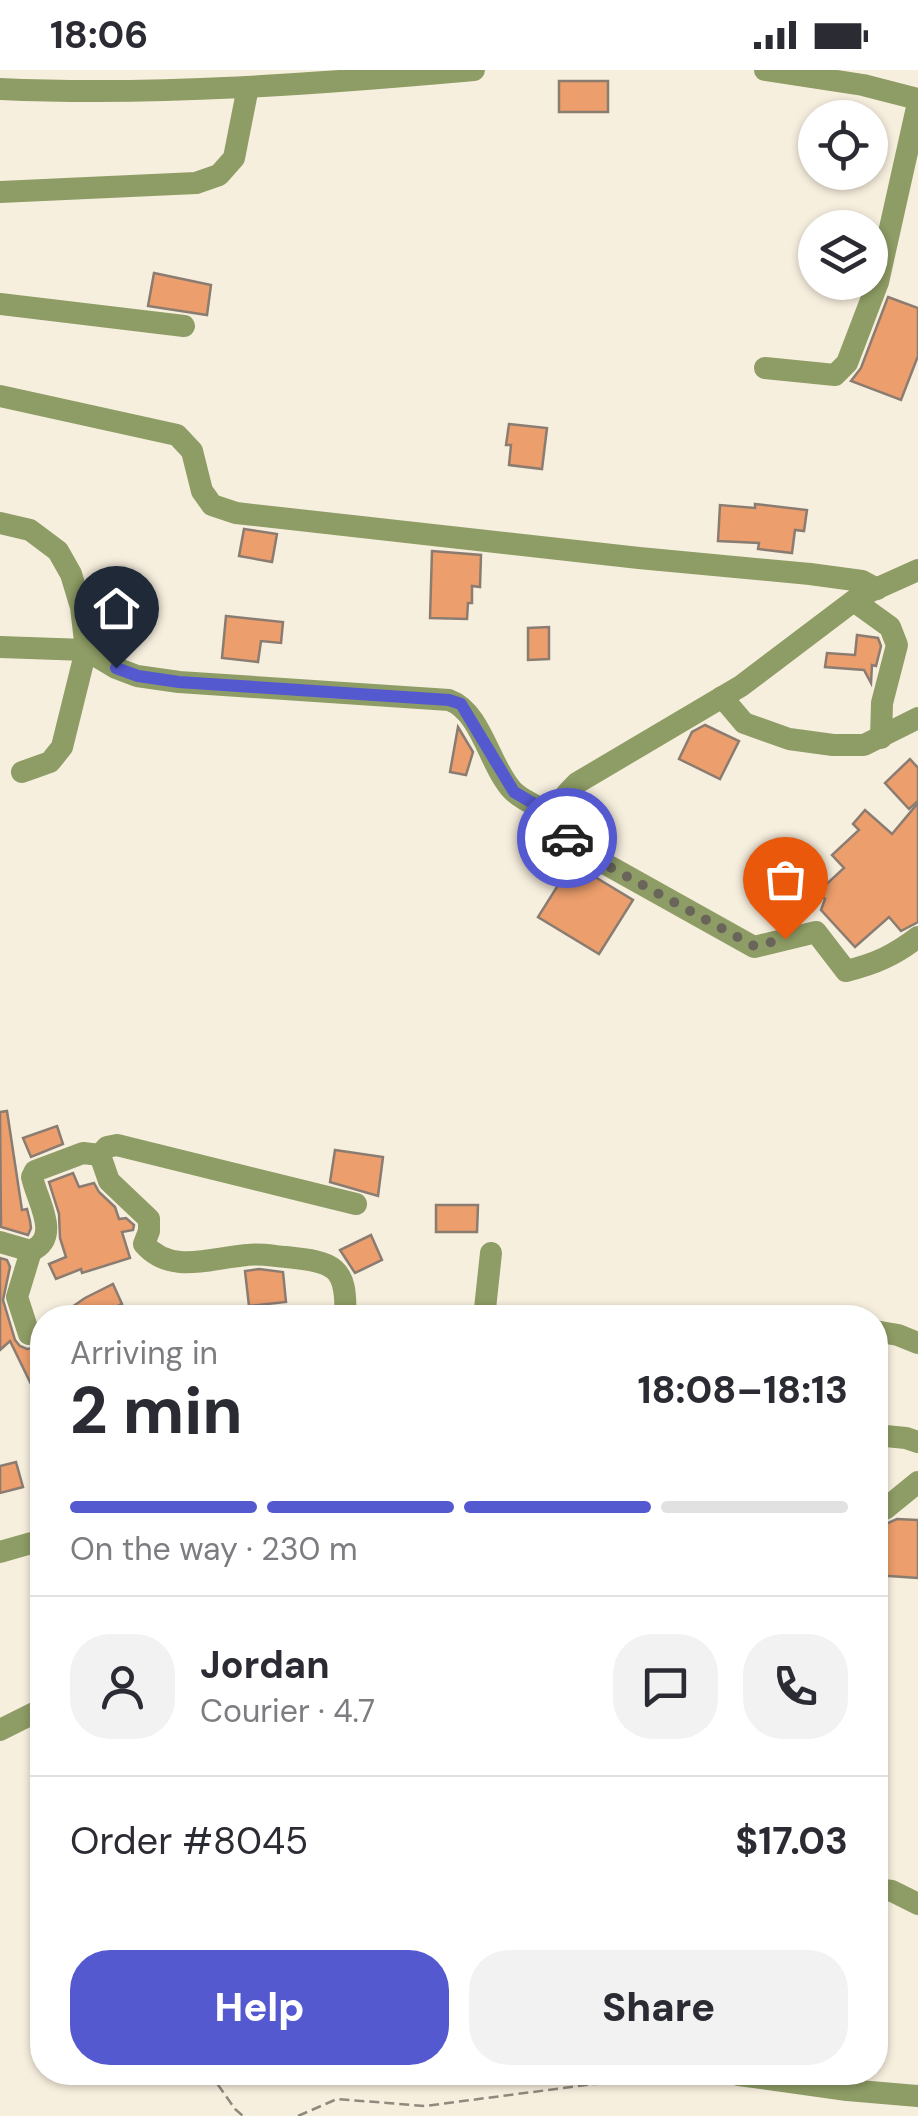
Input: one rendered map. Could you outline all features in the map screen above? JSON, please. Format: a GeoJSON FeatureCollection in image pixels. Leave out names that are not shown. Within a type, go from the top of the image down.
{"type":"FeatureCollection","features":[{"type":"Feature","properties":{"kind":"street"},"geometry":{"type":"LineString","coordinates":[[0,89],[55,81],[248,86],[347,82],[474,70]]}},
{"type":"Feature","properties":{"kind":"street"},"geometry":{"type":"LineString","coordinates":[[765,70],[862,85],[918,101],[878,282],[847,363],[835,375],[765,368]]}},
{"type":"Feature","properties":{"kind":"street"},"geometry":{"type":"LineString","coordinates":[[0,192],[196,183],[219,175],[234,158],[248,86]]}},
{"type":"Feature","properties":{"kind":"street"},"geometry":{"type":"LineString","coordinates":[[0,304],[184,326]]}},
{"type":"Feature","properties":{"kind":"street"},"geometry":{"type":"LineString","coordinates":[[0,396],[178,435],[192,451],[202,490],[212,504],[236,513],[810,574],[862,581],[877,589]]}},
{"type":"Feature","properties":{"kind":"street"},"geometry":{"type":"LineString","coordinates":[[0,523],[30,530],[58,551],[71,574],[81,608],[86,650],[62,747],[50,762],[22,772]]}},
{"type":"Feature","properties":{"kind":"street"},"geometry":{"type":"LineString","coordinates":[[918,570],[854,601],[741,686],[577,783],[558,801],[555,816],[559,830],[575,848],[754,946],[816,932],[846,971],[898,953],[918,936]]}},
{"type":"Feature","properties":{"kind":"street"},"geometry":{"type":"LineString","coordinates":[[854,601],[890,627],[897,644],[882,703],[880,738]]}},
{"type":"Feature","properties":{"kind":"street"},"geometry":{"type":"LineString","coordinates":[[0,647],[86,650],[138,676],[179,682],[449,700],[461,704],[514,792],[555,816]]}},
{"type":"Feature","properties":{"kind":"street"},"geometry":{"type":"LineString","coordinates":[[722,697],[744,723],[789,739],[833,746],[864,744],[918,718]]}},
{"type":"Feature","properties":{"kind":"street"},"geometry":{"type":"LineString","coordinates":[[100,1155],[106,1147],[117,1145],[356,1204]]}},
{"type":"Feature","properties":{"kind":"street"},"geometry":{"type":"LineString","coordinates":[[0,1242],[31,1251],[40,1247],[47,1236],[32,1177],[35,1171],[84,1152],[100,1155]]}},
{"type":"Feature","properties":{"kind":"street"},"geometry":{"type":"LineString","coordinates":[[100,1155],[109,1181],[149,1219],[144,1244],[153,1254],[181,1264],[251,1254],[328,1263],[340,1275],[346,1305]]}},
{"type":"Feature","properties":{"kind":"street"},"geometry":{"type":"LineString","coordinates":[[29,1334],[17,1297],[31,1251]]}},
{"type":"Feature","properties":{"kind":"street"},"geometry":{"type":"LineString","coordinates":[[485,1305],[491,1253]]}},
{"type":"Feature","properties":{"kind":"street"},"geometry":{"type":"LineString","coordinates":[[888,1333],[918,1342]]}},
{"type":"Feature","properties":{"kind":"street"},"geometry":{"type":"LineString","coordinates":[[888,1436],[918,1442]]}},
{"type":"Feature","properties":{"kind":"street"},"geometry":{"type":"LineString","coordinates":[[888,1507],[918,1482]]}},
{"type":"Feature","properties":{"kind":"street"},"geometry":{"type":"LineString","coordinates":[[3,1549],[30,1543]]}},
{"type":"Feature","properties":{"kind":"street"},"geometry":{"type":"LineString","coordinates":[[0,1730],[30,1716]]}},
{"type":"Feature","properties":{"kind":"street"},"geometry":{"type":"LineString","coordinates":[[888,1891],[918,1904]]}},
{"type":"Feature","properties":{"kind":"street"},"geometry":{"type":"LineString","coordinates":[[810,2085],[918,2096]]}},
{"type":"Feature","properties":{"kind":"path"},"geometry":{"type":"LineString","coordinates":[[218,2085],[243,2116]]}},
{"type":"Feature","properties":{"kind":"path"},"geometry":{"type":"LineString","coordinates":[[298,2116],[337,2098],[425,2106],[586,2085]]}},
{"type":"Feature","properties":{"kind":"building"},"geometry":{"type":"Polygon","coordinates":[[[559,81],[608,81],[608,112],[559,112],[559,81]]]}},
{"type":"Feature","properties":{"kind":"building"},"geometry":{"type":"Polygon","coordinates":[[[154,273],[211,285],[207,315],[148,306],[154,273]]]}},
{"type":"Feature","properties":{"kind":"building"},"geometry":{"type":"Polygon","coordinates":[[[888,297],[918,308],[918,356],[901,400],[851,381],[861,368],[888,297]]]}},
{"type":"Feature","properties":{"kind":"building"},"geometry":{"type":"Polygon","coordinates":[[[509,424],[547,428],[542,469],[509,465],[509,424]]]}},
{"type":"Feature","properties":{"kind":"building"},"geometry":{"type":"Polygon","coordinates":[[[755,504],[807,510],[804,531],[795,530],[792,553],[758,549],[759,543],[718,541],[720,505],[755,508],[755,504]]]}},
{"type":"Feature","properties":{"kind":"building"},"geometry":{"type":"Polygon","coordinates":[[[244,529],[277,534],[272,562],[239,556],[244,529]]]}},
{"type":"Feature","properties":{"kind":"building"},"geometry":{"type":"Polygon","coordinates":[[[432,551],[481,555],[480,587],[472,586],[467,619],[430,618],[432,551]]]}},
{"type":"Feature","properties":{"kind":"building"},"geometry":{"type":"Polygon","coordinates":[[[226,616],[283,622],[281,643],[261,641],[258,662],[222,658],[226,616]]]}},
{"type":"Feature","properties":{"kind":"building"},"geometry":{"type":"Polygon","coordinates":[[[549,627],[549,659],[528,660],[528,628],[549,627]]]}},
{"type":"Feature","properties":{"kind":"building"},"geometry":{"type":"Polygon","coordinates":[[[857,635],[878,638],[881,646],[876,666],[872,665],[871,683],[864,670],[825,667],[827,653],[855,655],[857,635]]]}},
{"type":"Feature","properties":{"kind":"building"},"geometry":{"type":"Polygon","coordinates":[[[705,725],[739,741],[720,779],[679,759],[692,732],[705,725]]]}},
{"type":"Feature","properties":{"kind":"building"},"geometry":{"type":"Polygon","coordinates":[[[458,727],[473,752],[466,775],[450,772],[458,727]]]}},
{"type":"Feature","properties":{"kind":"building"},"geometry":{"type":"Polygon","coordinates":[[[910,759],[918,768],[918,801],[909,809],[885,783],[910,759]]]}},
{"type":"Feature","properties":{"kind":"building"},"geometry":{"type":"Polygon","coordinates":[[[918,803],[918,922],[901,931],[889,917],[855,947],[821,910],[825,899],[818,892],[844,868],[832,855],[859,830],[853,824],[865,810],[892,834],[918,803]]]}},
{"type":"Feature","properties":{"kind":"building"},"geometry":{"type":"Polygon","coordinates":[[[572,863],[633,900],[599,954],[538,917],[572,863]]]}},
{"type":"Feature","properties":{"kind":"building"},"geometry":{"type":"Polygon","coordinates":[[[7,1111],[22,1210],[27,1209],[30,1221],[28,1235],[1,1227],[0,1112],[7,1111]]]}},
{"type":"Feature","properties":{"kind":"building"},"geometry":{"type":"Polygon","coordinates":[[[57,1126],[63,1144],[31,1157],[23,1138],[57,1126]]]}},
{"type":"Feature","properties":{"kind":"building"},"geometry":{"type":"Polygon","coordinates":[[[335,1150],[383,1157],[378,1196],[330,1182],[335,1150]]]}},
{"type":"Feature","properties":{"kind":"building"},"geometry":{"type":"Polygon","coordinates":[[[73,1173],[79,1187],[94,1183],[115,1207],[119,1219],[126,1218],[134,1225],[133,1230],[122,1232],[130,1258],[56,1279],[49,1264],[66,1257],[49,1182],[73,1173]]]}},
{"type":"Feature","properties":{"kind":"building"},"geometry":{"type":"Polygon","coordinates":[[[436,1205],[478,1205],[477,1232],[436,1232],[436,1205]]]}},
{"type":"Feature","properties":{"kind":"building"},"geometry":{"type":"Polygon","coordinates":[[[371,1235],[382,1260],[355,1273],[340,1250],[371,1235]]]}},
{"type":"Feature","properties":{"kind":"building"},"geometry":{"type":"Polygon","coordinates":[[[0,1258],[7,1260],[10,1267],[3,1300],[15,1340],[30,1349],[30,1382],[10,1341],[0,1350],[0,1258]]]}},
{"type":"Feature","properties":{"kind":"building"},"geometry":{"type":"Polygon","coordinates":[[[245,1271],[283,1272],[286,1302],[249,1305],[245,1271]]]}},
{"type":"Feature","properties":{"kind":"building"},"geometry":{"type":"Polygon","coordinates":[[[113,1284],[122,1304],[75,1305],[113,1284]]]}},
{"type":"Feature","properties":{"kind":"building"},"geometry":{"type":"Polygon","coordinates":[[[16,1462],[23,1487],[0,1493],[0,1466],[16,1462]]]}},
{"type":"Feature","properties":{"kind":"building"},"geometry":{"type":"Polygon","coordinates":[[[897,1519],[918,1520],[918,1578],[888,1576],[888,1523],[897,1519]]]}},
{"type":"Feature","properties":{"kind":"way so far"},"geometry":{"type":"LineString","coordinates":[[567,838],[575,848],[754,946],[785,939]]}},
{"type":"Feature","properties":{"kind":"route"},"geometry":{"type":"LineString","coordinates":[[116,668],[138,676],[179,682],[449,700],[461,704],[514,792],[555,816],[559,830],[567,838]]}}]}
